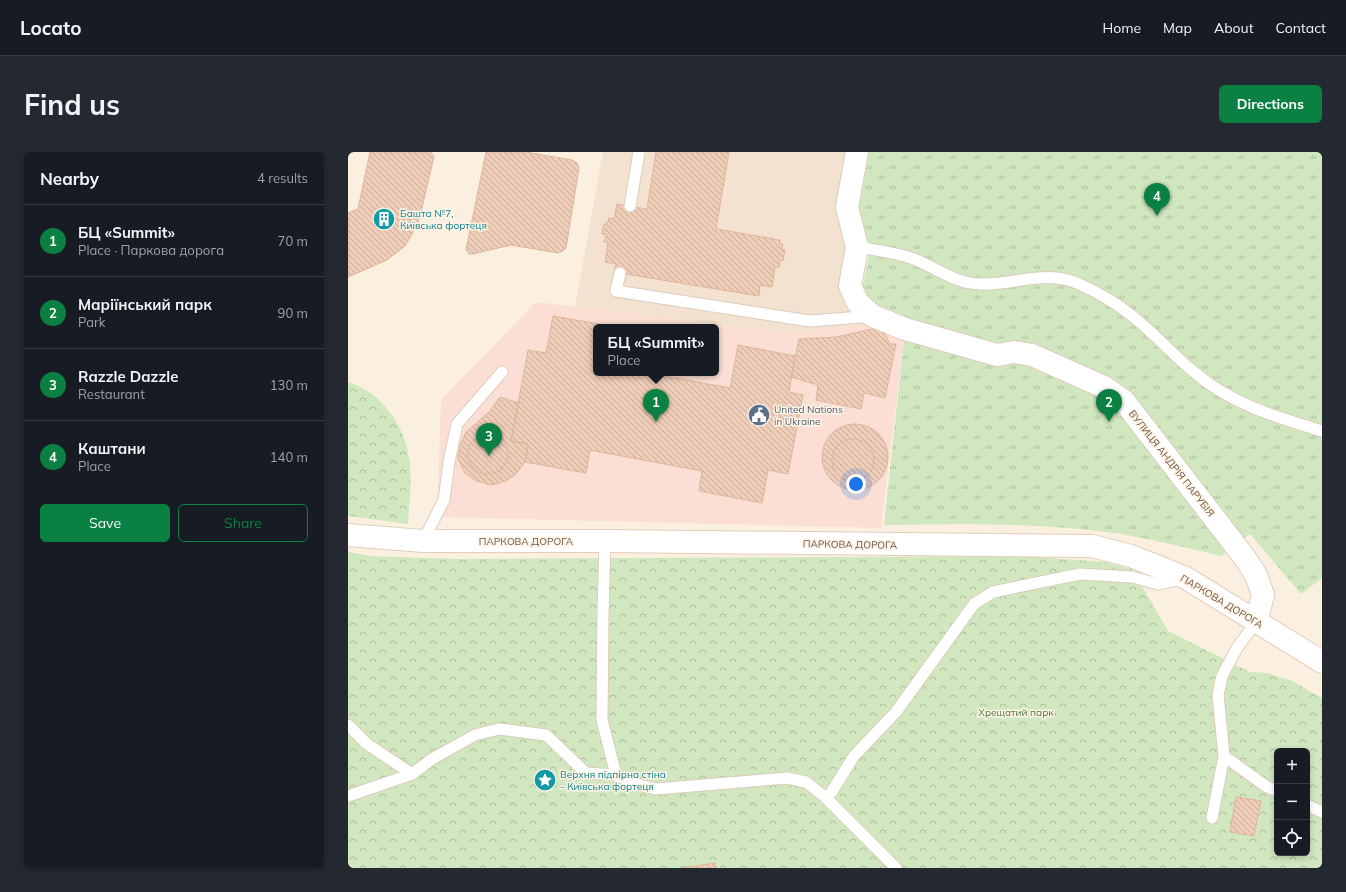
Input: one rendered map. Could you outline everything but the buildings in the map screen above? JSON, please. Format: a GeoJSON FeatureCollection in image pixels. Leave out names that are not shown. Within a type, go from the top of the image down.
{"type":"FeatureCollection","features":[{"type":"Feature","properties":{"kind":"main road","name":"ВУЛИЦЯ АНДРІЯ ПАРУБІЯ"},"geometry":{"type":"LineString","coordinates":[[857,152],[847,208],[857,247],[850,286],[858,303],[873,316],[905,329],[997,355],[1014,352],[1032,355],[1104,387],[1124,401],[1245,558],[1256,575],[1263,595],[1256,622]]}},
{"type":"Feature","properties":{"kind":"main road","name":"ПАРКОВА ДОРОГА"},"geometry":{"type":"LineString","coordinates":[[348,535],[423,541],[605,541],[1092,546],[1131,556],[1186,578],[1322,662]]}},
{"type":"Feature","properties":{"kind":"lane"},"geometry":{"type":"LineString","coordinates":[[630,206],[639,152]]}},
{"type":"Feature","properties":{"kind":"lane"},"geometry":{"type":"LineString","coordinates":[[857,247],[911,258],[953,278],[971,284],[993,284],[1039,277],[1056,277],[1078,283],[1097,292],[1131,315],[1195,373],[1220,391],[1261,412],[1322,432]]}},
{"type":"Feature","properties":{"kind":"lane"},"geometry":{"type":"LineString","coordinates":[[620,273],[616,291],[810,321],[873,316]]}},
{"type":"Feature","properties":{"kind":"lane"},"geometry":{"type":"LineString","coordinates":[[423,541],[444,500],[449,462],[457,424],[502,372]]}},
{"type":"Feature","properties":{"kind":"lane"},"geometry":{"type":"LineString","coordinates":[[605,541],[602,614],[602,720],[616,775]]}},
{"type":"Feature","properties":{"kind":"lane"},"geometry":{"type":"LineString","coordinates":[[825,797],[831,793],[854,756],[896,712],[974,604],[993,592],[1080,574],[1132,577],[1158,584],[1186,578]]}},
{"type":"Feature","properties":{"kind":"lane"},"geometry":{"type":"LineString","coordinates":[[1212,818],[1224,756],[1218,694],[1221,682],[1237,648],[1256,622]]}},
{"type":"Feature","properties":{"kind":"lane"},"geometry":{"type":"LineString","coordinates":[[348,725],[367,744],[412,774]]}},
{"type":"Feature","properties":{"kind":"lane"},"geometry":{"type":"LineString","coordinates":[[348,796],[412,774],[432,759],[475,735],[499,729],[546,735],[586,772],[616,775],[633,784],[655,789],[787,778],[806,782],[825,797],[896,868]]}},
{"type":"Feature","properties":{"kind":"lane"},"geometry":{"type":"LineString","coordinates":[[1224,756],[1267,787],[1274,790]]}},
{"type":"Feature","properties":{"kind":"lane"},"geometry":{"type":"LineString","coordinates":[[1310,806],[1322,812]]}},
{"type":"Feature","properties":{"kind":"shaded area"},"geometry":{"type":"Polygon","coordinates":[[[603,152],[857,152],[850,286],[883,320],[797,334],[575,307],[603,152]]]}},
{"type":"Feature","properties":{"kind":"shaded area"},"geometry":{"type":"Polygon","coordinates":[[[536,302],[715,324],[593,324],[593,376],[719,376],[719,324],[797,334],[883,320],[905,329],[881,528],[437,517],[441,400],[536,302]]]}},
{"type":"Feature","properties":{"kind":"green space"},"geometry":{"type":"Polygon","coordinates":[[[869,152],[1322,152],[1322,578],[1301,594],[1250,534],[1221,556],[1121,534],[1062,527],[943,524],[884,525],[906,320],[871,305],[862,290],[869,255],[859,208],[869,152]]]}},
{"type":"Feature","properties":{"kind":"green space"},"geometry":{"type":"Polygon","coordinates":[[[348,382],[361,387],[372,394],[382,403],[399,426],[408,452],[411,473],[408,524],[348,516],[348,382]]]}},
{"type":"Feature","properties":{"kind":"green space","name":"Хрещатий парк"},"geometry":{"type":"Polygon","coordinates":[[[348,552],[370,556],[456,559],[1022,556],[1105,562],[1132,569],[1168,631],[1250,672],[1267,673],[1292,681],[1322,698],[1322,868],[348,868],[348,552]]]}},
{"type":"Feature","properties":{"kind":"place","name":"Каштани"},"geometry":{"type":"Point","coordinates":[1157,216]}},
{"type":"Feature","properties":{"kind":"place","name":"Башта №7, Київська фортеця"},"geometry":{"type":"Point","coordinates":[384,219]}},
{"type":"Feature","properties":{"kind":"place","name":"United Nations in Ukraine"},"geometry":{"type":"Point","coordinates":[759,415]}},
{"type":"Feature","properties":{"kind":"place","name":"БЦ «Summit»"},"geometry":{"type":"Point","coordinates":[656,422]}},
{"type":"Feature","properties":{"kind":"place","name":"Маріїнський парк"},"geometry":{"type":"Point","coordinates":[1109,422]}},
{"type":"Feature","properties":{"kind":"place","name":"Razzle Dazzle"},"geometry":{"type":"Point","coordinates":[489,456]}},
{"type":"Feature","properties":{"kind":"place","name":"Верхня підпірна стіна - Київська фортеця"},"geometry":{"type":"Point","coordinates":[545,780]}}]}
